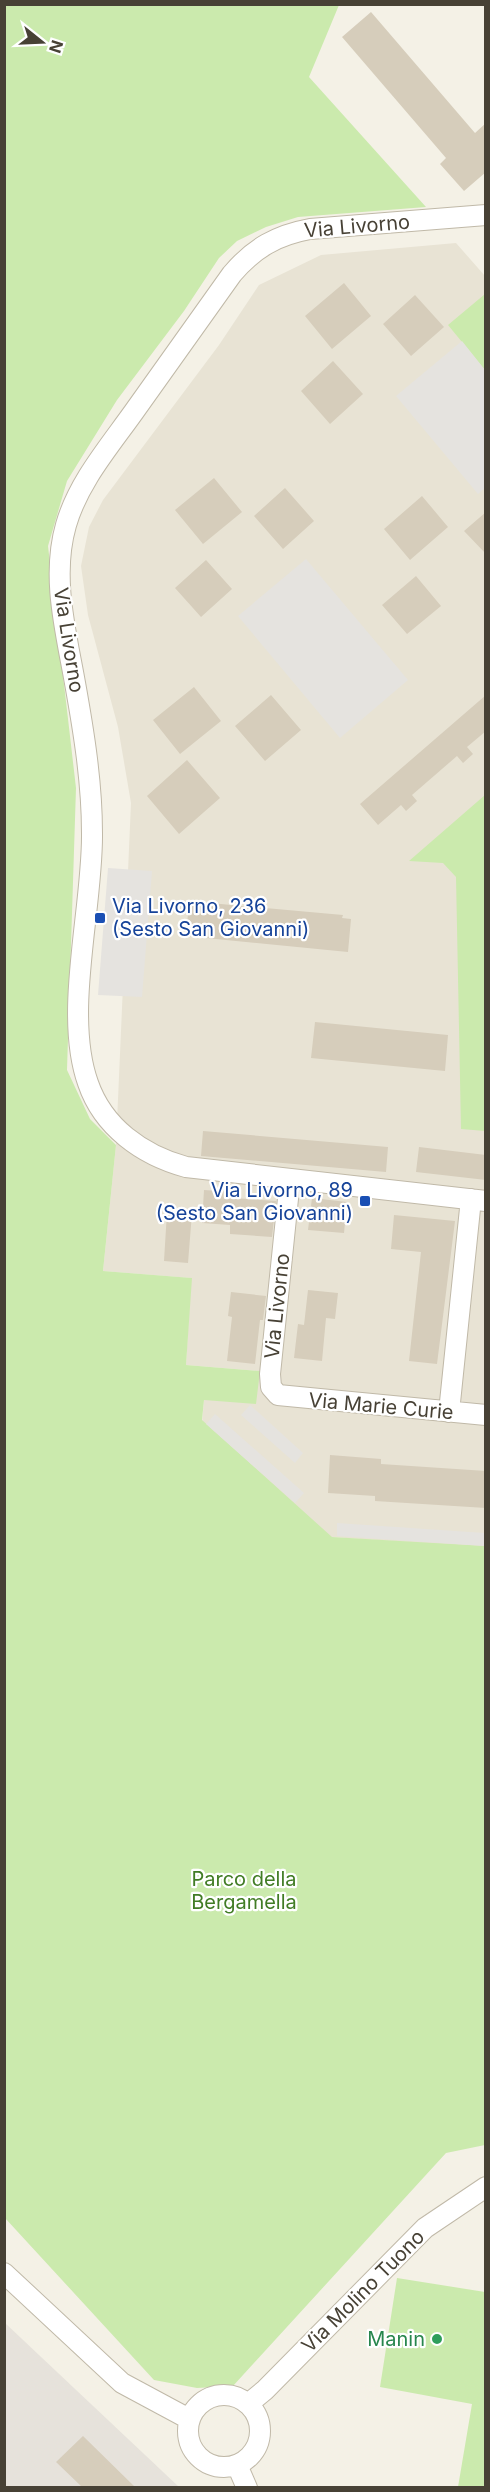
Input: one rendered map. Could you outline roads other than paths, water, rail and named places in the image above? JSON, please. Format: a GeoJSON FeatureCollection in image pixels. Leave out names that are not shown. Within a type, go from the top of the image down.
{"type":"FeatureCollection","features":[{"type":"Feature","properties":{"kind":"street","name":"Via Livorno"},"geometry":{"type":"LineString","coordinates":[[449,1412],[478,1200],[193,1168],[162,1159],[133,1143],[111,1124],[89,1085],[82,1065],[78,1020],[92,856],[92,804],[61,596],[60,558],[65,529],[76,498],[97,464],[232,274],[256,249],[282,235],[310,229],[486,215]]}},
{"type":"Feature","properties":{"kind":"street","name":"Via Livorno"},"geometry":{"type":"LineString","coordinates":[[278,1395],[271,1387],[270,1374],[291,1179]]}},
{"type":"Feature","properties":{"kind":"street","name":"Via Marie Curie"},"geometry":{"type":"LineString","coordinates":[[278,1395],[486,1415]]}},
{"type":"Feature","properties":{"kind":"street","name":"Via Molino Tuono"},"geometry":{"type":"LineString","coordinates":[[248,2404],[265,2390],[425,2228],[486,2187]]}},
{"type":"Feature","properties":{"kind":"street"},"geometry":{"type":"LineString","coordinates":[[4,2273],[122,2384],[189,2419]]}},
{"type":"Feature","properties":{"kind":"street"},"geometry":{"type":"LineString","coordinates":[[215,2396],[233,2396],[248,2404],[259,2422],[260,2432],[253,2452],[237,2465],[225,2467],[203,2461],[189,2442],[189,2419],[195,2409],[215,2396]]}},
{"type":"Feature","properties":{"kind":"street"},"geometry":{"type":"LineString","coordinates":[[237,2465],[247,2487]]}},
{"type":"Feature","properties":{"kind":"place","name":"Via Livorno, 236 (Sesto San Giovanni)"},"geometry":{"type":"Point","coordinates":[100,918]}},
{"type":"Feature","properties":{"kind":"place","name":"Via Livorno, 89 (Sesto San Giovanni)"},"geometry":{"type":"Point","coordinates":[365,1201]}},
{"type":"Feature","properties":{"kind":"place","name":"Manin"},"geometry":{"type":"Point","coordinates":[437,2339]}},
{"type":"Feature","properties":{"kind":"park label","name":"Parco della Bergamella"},"geometry":{"type":"Point","coordinates":[244,1890]}}]}
